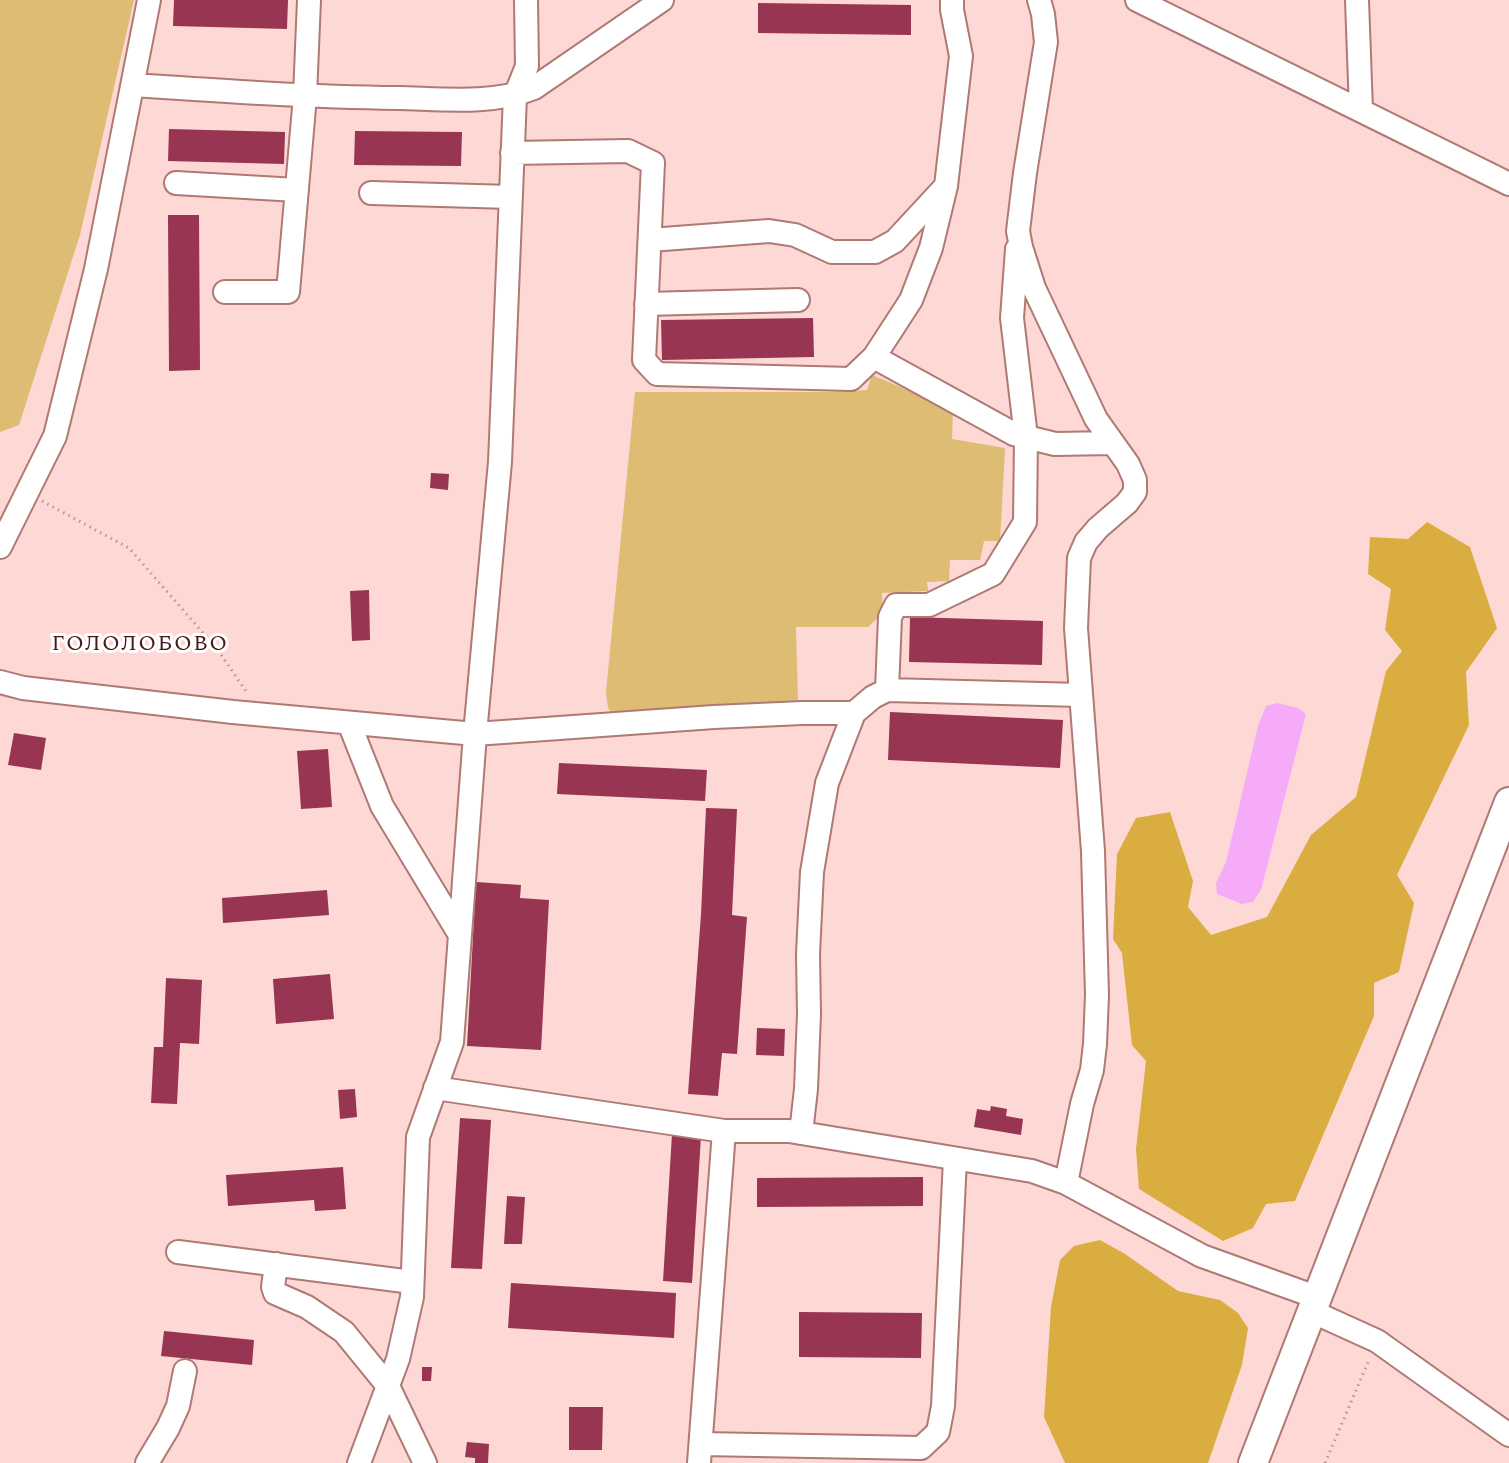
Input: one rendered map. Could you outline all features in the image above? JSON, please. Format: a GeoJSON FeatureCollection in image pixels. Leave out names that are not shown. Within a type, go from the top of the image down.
{"type":"FeatureCollection","features":[{"type":"Feature","properties":{"kind":"main road"},"geometry":{"type":"LineString","coordinates":[[1253,1463],[1509,802]]}},
{"type":"Feature","properties":{"kind":"street"},"geometry":{"type":"LineString","coordinates":[[0,548],[55,436],[96,268],[149,0]]}},
{"type":"Feature","properties":{"kind":"street"},"geometry":{"type":"LineString","coordinates":[[225,292],[288,292],[305,96],[309,0]]}},
{"type":"Feature","properties":{"kind":"street"},"geometry":{"type":"LineString","coordinates":[[359,1463],[398,1359],[412,1297],[417,1137],[452,1042],[475,734],[500,462],[515,96],[526,66],[526,0]]}},
{"type":"Feature","properties":{"kind":"street"},"geometry":{"type":"LineString","coordinates":[[134,85],[305,96],[475,99],[515,96],[534,87],[662,0]]}},
{"type":"Feature","properties":{"kind":"street"},"geometry":{"type":"LineString","coordinates":[[512,153],[628,151],[653,163],[644,360],[657,374],[851,379],[874,357],[911,300],[931,248],[946,186],[961,56],[952,0]]}},
{"type":"Feature","properties":{"kind":"street"},"geometry":{"type":"LineString","coordinates":[[887,690],[890,617],[896,605],[910,603],[929,605],[993,574],[1024,522],[1026,437],[1012,318],[1025,173],[1046,42],[1039,0]]}},
{"type":"Feature","properties":{"kind":"street"},"geometry":{"type":"LineString","coordinates":[[1137,0],[1509,184]]}},
{"type":"Feature","properties":{"kind":"street"},"geometry":{"type":"LineString","coordinates":[[1357,0],[1360,110]]}},
{"type":"Feature","properties":{"kind":"street"},"geometry":{"type":"LineString","coordinates":[[176,183],[297,190]]}},
{"type":"Feature","properties":{"kind":"street"},"geometry":{"type":"LineString","coordinates":[[650,240],[769,231],[795,235],[832,252],[875,252],[895,241],[946,186]]}},
{"type":"Feature","properties":{"kind":"street"},"geometry":{"type":"LineString","coordinates":[[371,193],[511,197]]}},
{"type":"Feature","properties":{"kind":"street"},"geometry":{"type":"LineString","coordinates":[[1018,231],[1034,288],[1096,419],[1128,464],[1135,480],[1135,492],[1127,503],[1098,528],[1086,543],[1079,558],[1076,628],[1093,851],[1097,995],[1092,1070],[1082,1104],[1066,1183]]}},
{"type":"Feature","properties":{"kind":"street"},"geometry":{"type":"LineString","coordinates":[[646,304],[798,300]]}},
{"type":"Feature","properties":{"kind":"street"},"geometry":{"type":"LineString","coordinates":[[874,357],[1014,435],[1055,444],[1113,443]]}},
{"type":"Feature","properties":{"kind":"street"},"geometry":{"type":"LineString","coordinates":[[0,682],[23,688],[262,715],[475,734],[802,712],[854,713]]}},
{"type":"Feature","properties":{"kind":"street"},"geometry":{"type":"LineString","coordinates":[[801,1133],[807,1078],[808,954],[812,872],[827,783],[854,713],[873,697],[887,690],[1081,695]]}},
{"type":"Feature","properties":{"kind":"street"},"geometry":{"type":"LineString","coordinates":[[349,723],[382,806],[460,935]]}},
{"type":"Feature","properties":{"kind":"street"},"geometry":{"type":"LineString","coordinates":[[435,1088],[724,1131],[801,1133],[1032,1171],[1066,1183],[1202,1256],[1313,1304],[1377,1341],[1509,1436]]}},
{"type":"Feature","properties":{"kind":"street"},"geometry":{"type":"LineString","coordinates":[[724,1131],[700,1454],[921,1448],[938,1432],[944,1406],[955,1159]]}},
{"type":"Feature","properties":{"kind":"street"},"geometry":{"type":"LineString","coordinates":[[178,1252],[412,1282]]}},
{"type":"Feature","properties":{"kind":"street"},"geometry":{"type":"LineString","coordinates":[[276,1264],[273,1287],[275,1293],[307,1307],[344,1332],[388,1386],[425,1463]]}},
{"type":"Feature","properties":{"kind":"street"},"geometry":{"type":"LineString","coordinates":[[147,1463],[178,1406],[185,1371]]}},
{"type":"Feature","properties":{"kind":"path"},"geometry":{"type":"LineString","coordinates":[[27,493],[129,548],[217,649],[262,715]]}},
{"type":"Feature","properties":{"kind":"path"},"geometry":{"type":"LineString","coordinates":[[1325,1463],[1377,1341]]}},
{"type":"Feature","properties":{"kind":"shaded area"},"geometry":{"type":"Polygon","coordinates":[[[0,0],[134,0],[80,235],[19,425],[0,432],[0,0]]]}},
{"type":"Feature","properties":{"kind":"shaded area"},"geometry":{"type":"Polygon","coordinates":[[[872,375],[953,409],[952,439],[1005,448],[1000,541],[984,541],[980,560],[950,560],[949,581],[927,582],[928,591],[882,593],[883,613],[868,627],[796,627],[798,700],[613,714],[608,708],[606,692],[635,392],[867,390],[872,375]]]}},
{"type":"Feature","properties":{"kind":"shaded area"},"geometry":{"type":"Polygon","coordinates":[[[1427,522],[1470,547],[1497,628],[1466,672],[1469,725],[1397,875],[1414,903],[1399,972],[1374,983],[1374,1016],[1295,1201],[1266,1204],[1253,1228],[1223,1241],[1139,1189],[1136,1149],[1146,1061],[1132,1045],[1122,953],[1113,939],[1117,854],[1136,818],[1170,812],[1193,881],[1188,907],[1211,935],[1267,917],[1311,835],[1356,797],[1386,671],[1402,651],[1385,630],[1391,589],[1368,574],[1370,537],[1408,539],[1427,522]]]}},
{"type":"Feature","properties":{"kind":"shaded area"},"geometry":{"type":"Polygon","coordinates":[[[1277,703],[1298,708],[1306,714],[1261,890],[1253,902],[1242,904],[1217,894],[1216,883],[1226,862],[1258,726],[1266,706],[1277,703]]]}},
{"type":"Feature","properties":{"kind":"shaded area"},"geometry":{"type":"Polygon","coordinates":[[[1100,1240],[1125,1254],[1178,1291],[1220,1300],[1238,1313],[1248,1328],[1242,1365],[1208,1463],[1065,1463],[1044,1417],[1051,1307],[1060,1260],[1074,1246],[1100,1240]]]}},
{"type":"Feature","properties":{"kind":"building"},"geometry":{"type":"Polygon","coordinates":[[[174,0],[288,0],[287,29],[173,26],[174,0]]]}},
{"type":"Feature","properties":{"kind":"building"},"geometry":{"type":"Polygon","coordinates":[[[758,3],[911,5],[911,35],[758,33],[758,3]]]}},
{"type":"Feature","properties":{"kind":"building"},"geometry":{"type":"Polygon","coordinates":[[[169,129],[285,132],[284,164],[168,161],[169,129]]]}},
{"type":"Feature","properties":{"kind":"building"},"geometry":{"type":"Polygon","coordinates":[[[355,131],[462,132],[461,166],[354,165],[355,131]]]}},
{"type":"Feature","properties":{"kind":"building"},"geometry":{"type":"Polygon","coordinates":[[[168,215],[199,215],[200,370],[169,371],[168,215]]]}},
{"type":"Feature","properties":{"kind":"building"},"geometry":{"type":"Polygon","coordinates":[[[813,318],[814,357],[662,360],[661,320],[813,318]]]}},
{"type":"Feature","properties":{"kind":"building"},"geometry":{"type":"Polygon","coordinates":[[[431,473],[449,474],[448,490],[430,488],[431,473]]]}},
{"type":"Feature","properties":{"kind":"building"},"geometry":{"type":"Polygon","coordinates":[[[369,590],[370,640],[352,641],[350,591],[369,590]]]}},
{"type":"Feature","properties":{"kind":"building"},"geometry":{"type":"Polygon","coordinates":[[[910,617],[1043,621],[1042,665],[909,662],[910,617]]]}},
{"type":"Feature","properties":{"kind":"building"},"geometry":{"type":"Polygon","coordinates":[[[890,712],[1063,720],[1060,768],[888,760],[890,712]]]}},
{"type":"Feature","properties":{"kind":"building"},"geometry":{"type":"Polygon","coordinates":[[[14,733],[46,738],[41,770],[8,765],[14,733]]]}},
{"type":"Feature","properties":{"kind":"building"},"geometry":{"type":"Polygon","coordinates":[[[328,749],[332,807],[301,809],[297,751],[328,749]]]}},
{"type":"Feature","properties":{"kind":"building"},"geometry":{"type":"Polygon","coordinates":[[[559,763],[707,770],[705,801],[557,794],[559,763]]]}},
{"type":"Feature","properties":{"kind":"building"},"geometry":{"type":"Polygon","coordinates":[[[706,808],[737,809],[732,915],[747,917],[737,1054],[722,1053],[718,1096],[688,1094],[706,808]]]}},
{"type":"Feature","properties":{"kind":"building"},"geometry":{"type":"Polygon","coordinates":[[[476,882],[521,885],[520,898],[549,900],[541,1050],[467,1046],[476,882]]]}},
{"type":"Feature","properties":{"kind":"building"},"geometry":{"type":"Polygon","coordinates":[[[327,890],[329,915],[223,923],[222,898],[327,890]]]}},
{"type":"Feature","properties":{"kind":"building"},"geometry":{"type":"Polygon","coordinates":[[[330,974],[334,1019],[276,1024],[273,979],[330,974]]]}},
{"type":"Feature","properties":{"kind":"building"},"geometry":{"type":"Polygon","coordinates":[[[166,978],[202,980],[199,1044],[180,1043],[177,1104],[151,1103],[154,1047],[163,1047],[166,978]]]}},
{"type":"Feature","properties":{"kind":"building"},"geometry":{"type":"Polygon","coordinates":[[[757,1028],[785,1029],[784,1056],[756,1055],[757,1028]]]}},
{"type":"Feature","properties":{"kind":"building"},"geometry":{"type":"Polygon","coordinates":[[[355,1089],[357,1117],[340,1119],[338,1090],[355,1089]]]}},
{"type":"Feature","properties":{"kind":"building"},"geometry":{"type":"Polygon","coordinates":[[[991,1106],[1007,1109],[1006,1116],[1023,1119],[1021,1135],[974,1127],[977,1109],[990,1111],[991,1106]]]}},
{"type":"Feature","properties":{"kind":"building"},"geometry":{"type":"Polygon","coordinates":[[[460,1118],[491,1120],[482,1269],[451,1268],[460,1118]]]}},
{"type":"Feature","properties":{"kind":"building"},"geometry":{"type":"Polygon","coordinates":[[[672,1134],[701,1136],[692,1283],[663,1281],[672,1134]]]}},
{"type":"Feature","properties":{"kind":"building"},"geometry":{"type":"Polygon","coordinates":[[[343,1167],[346,1209],[315,1211],[314,1200],[228,1206],[226,1175],[343,1167]]]}},
{"type":"Feature","properties":{"kind":"building"},"geometry":{"type":"Polygon","coordinates":[[[923,1177],[923,1206],[757,1207],[757,1178],[923,1177]]]}},
{"type":"Feature","properties":{"kind":"building"},"geometry":{"type":"Polygon","coordinates":[[[507,1196],[525,1197],[522,1244],[504,1244],[507,1196]]]}},
{"type":"Feature","properties":{"kind":"building"},"geometry":{"type":"Polygon","coordinates":[[[511,1283],[676,1293],[674,1338],[508,1328],[511,1283]]]}},
{"type":"Feature","properties":{"kind":"building"},"geometry":{"type":"Polygon","coordinates":[[[799,1312],[922,1313],[921,1358],[799,1357],[799,1312]]]}},
{"type":"Feature","properties":{"kind":"building"},"geometry":{"type":"Polygon","coordinates":[[[164,1331],[254,1340],[252,1365],[161,1356],[164,1331]]]}},
{"type":"Feature","properties":{"kind":"building"},"geometry":{"type":"Polygon","coordinates":[[[422,1367],[432,1367],[431,1381],[422,1381],[422,1367]]]}},
{"type":"Feature","properties":{"kind":"building"},"geometry":{"type":"Polygon","coordinates":[[[569,1407],[603,1407],[602,1450],[569,1450],[569,1407]]]}},
{"type":"Feature","properties":{"kind":"building"},"geometry":{"type":"Polygon","coordinates":[[[467,1442],[489,1444],[488,1463],[475,1463],[475,1458],[465,1457],[467,1442]]]}},
{"type":"Feature","properties":{"kind":"district","name":"ГОЛОЛОБОВО"},"geometry":{"type":"Point","coordinates":[140,646]}}]}
